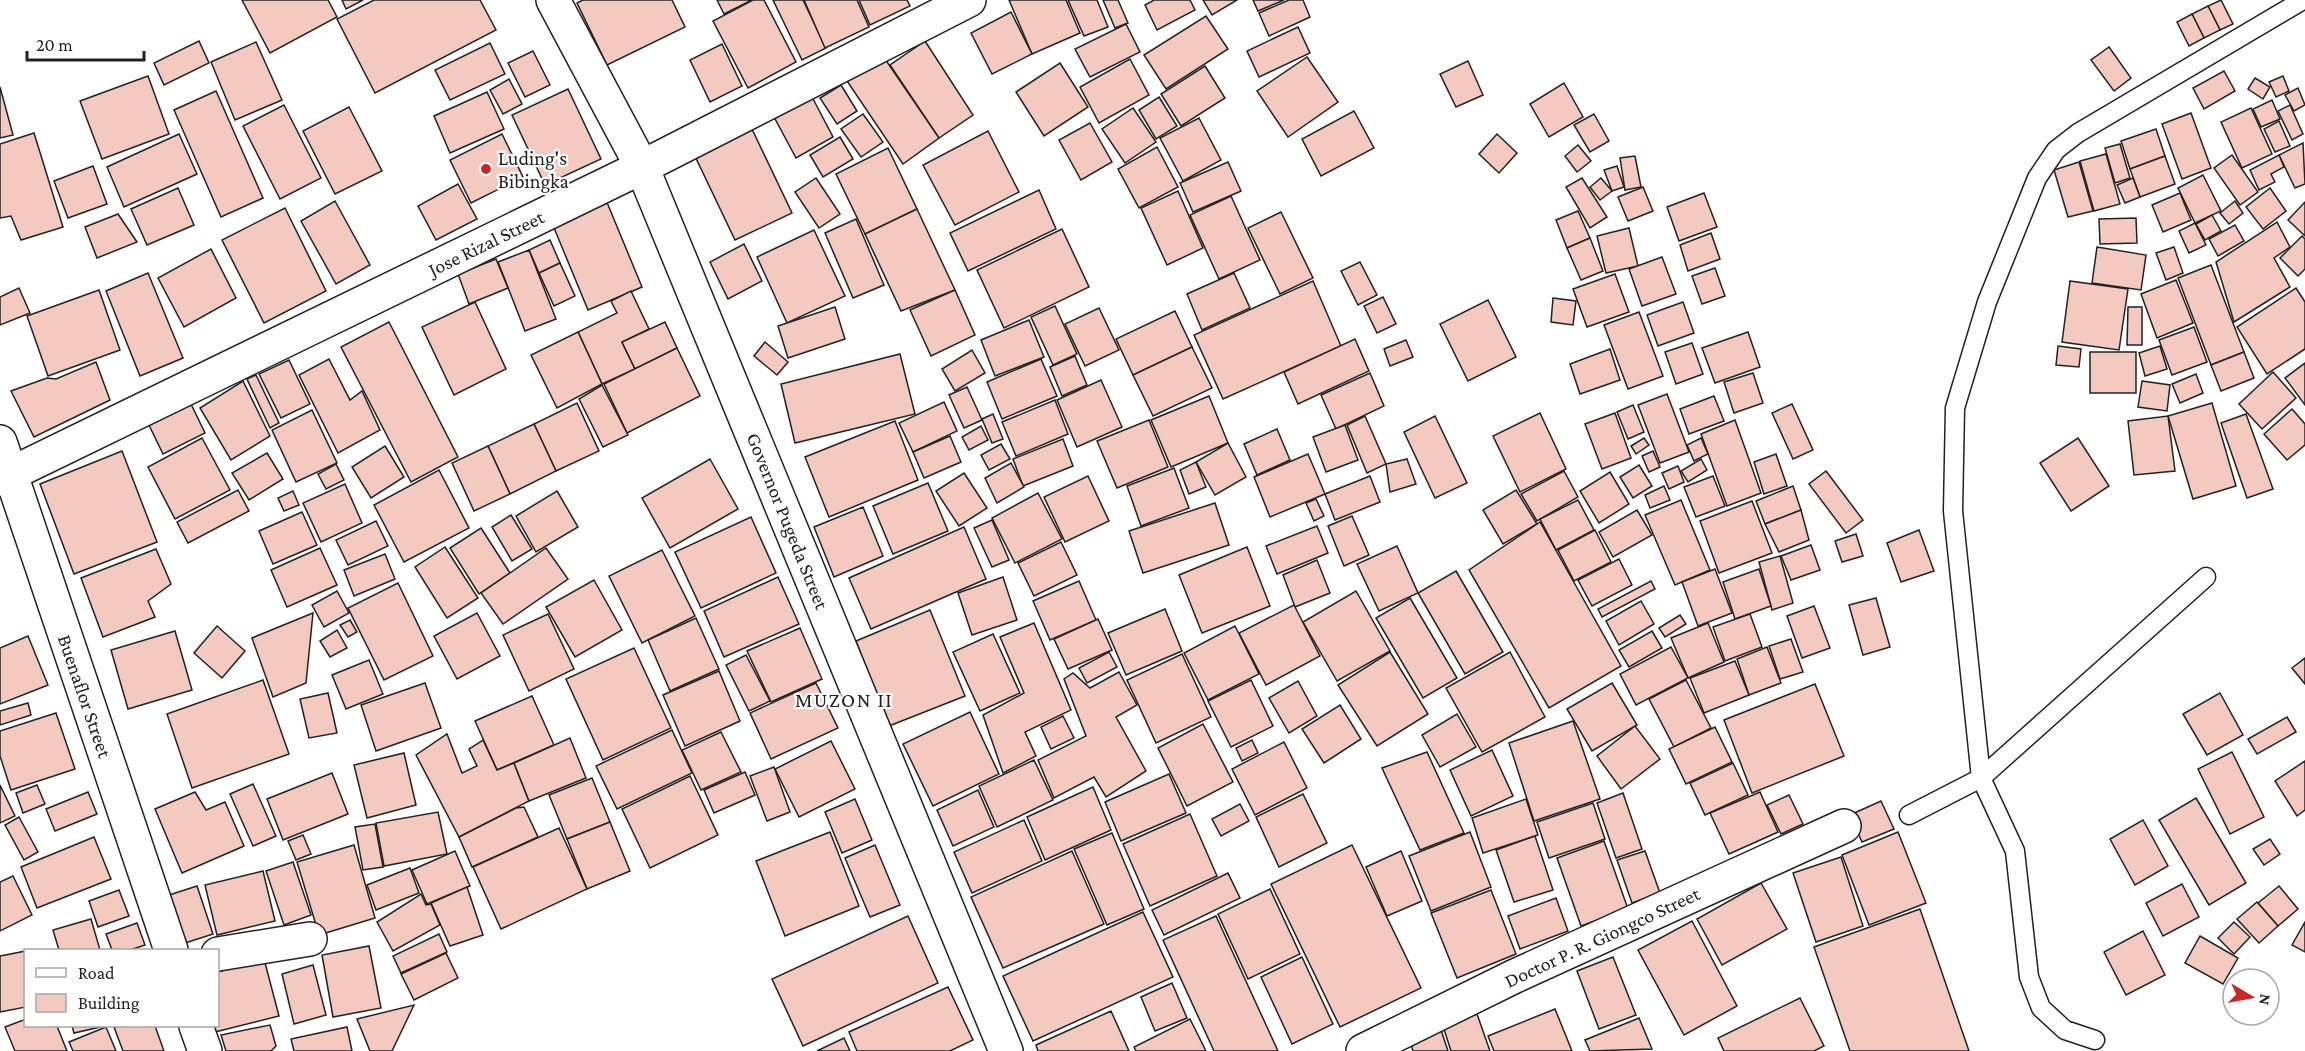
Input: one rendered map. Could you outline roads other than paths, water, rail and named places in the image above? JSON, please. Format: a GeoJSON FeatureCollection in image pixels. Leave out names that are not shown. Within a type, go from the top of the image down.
{"type":"FeatureCollection","features":[{"type":"Feature","properties":{"kind":"street","name":"Governor Pugeda Street"},"geometry":{"type":"LineString","coordinates":[[553,0],[642,167],[1006,1051]]}},
{"type":"Feature","properties":{"kind":"street","name":"Jose Rizal Street"},"geometry":{"type":"LineString","coordinates":[[5,476],[642,167],[969,0]]}},
{"type":"Feature","properties":{"kind":"street","name":"Buenaflor Street"},"geometry":{"type":"LineString","coordinates":[[0,441],[5,476],[170,949]]}},
{"type":"Feature","properties":{"kind":"street","name":"Doctor P. R. Giongco Street"},"geometry":{"type":"LineString","coordinates":[[1363,1051],[1513,977],[1844,826]]}},
{"type":"Feature","properties":{"kind":"street"},"geometry":{"type":"LineString","coordinates":[[219,954],[310,939]]}},
{"type":"Feature","properties":{"kind":"street"},"geometry":{"type":"LineString","coordinates":[[196,1027],[205,1051]]}},
{"type":"Feature","properties":{"kind":"lane"},"geometry":{"type":"LineString","coordinates":[[2095,1040],[2065,1030],[2041,1008],[2029,977],[2014,851],[1980,778],[1953,511],[1955,408],[1987,302],[2037,178],[2056,150],[2078,133],[2303,0]]}},
{"type":"Feature","properties":{"kind":"lane"},"geometry":{"type":"LineString","coordinates":[[1909,815],[1980,778],[2206,577]]}},
{"type":"Feature","properties":{"kind":"place","name":"Luding's Bibingka"},"geometry":{"type":"Point","coordinates":[486,169]}},
{"type":"Feature","properties":{"kind":"district","name":"MUZON II"},"geometry":{"type":"Point","coordinates":[844,700]}}]}
